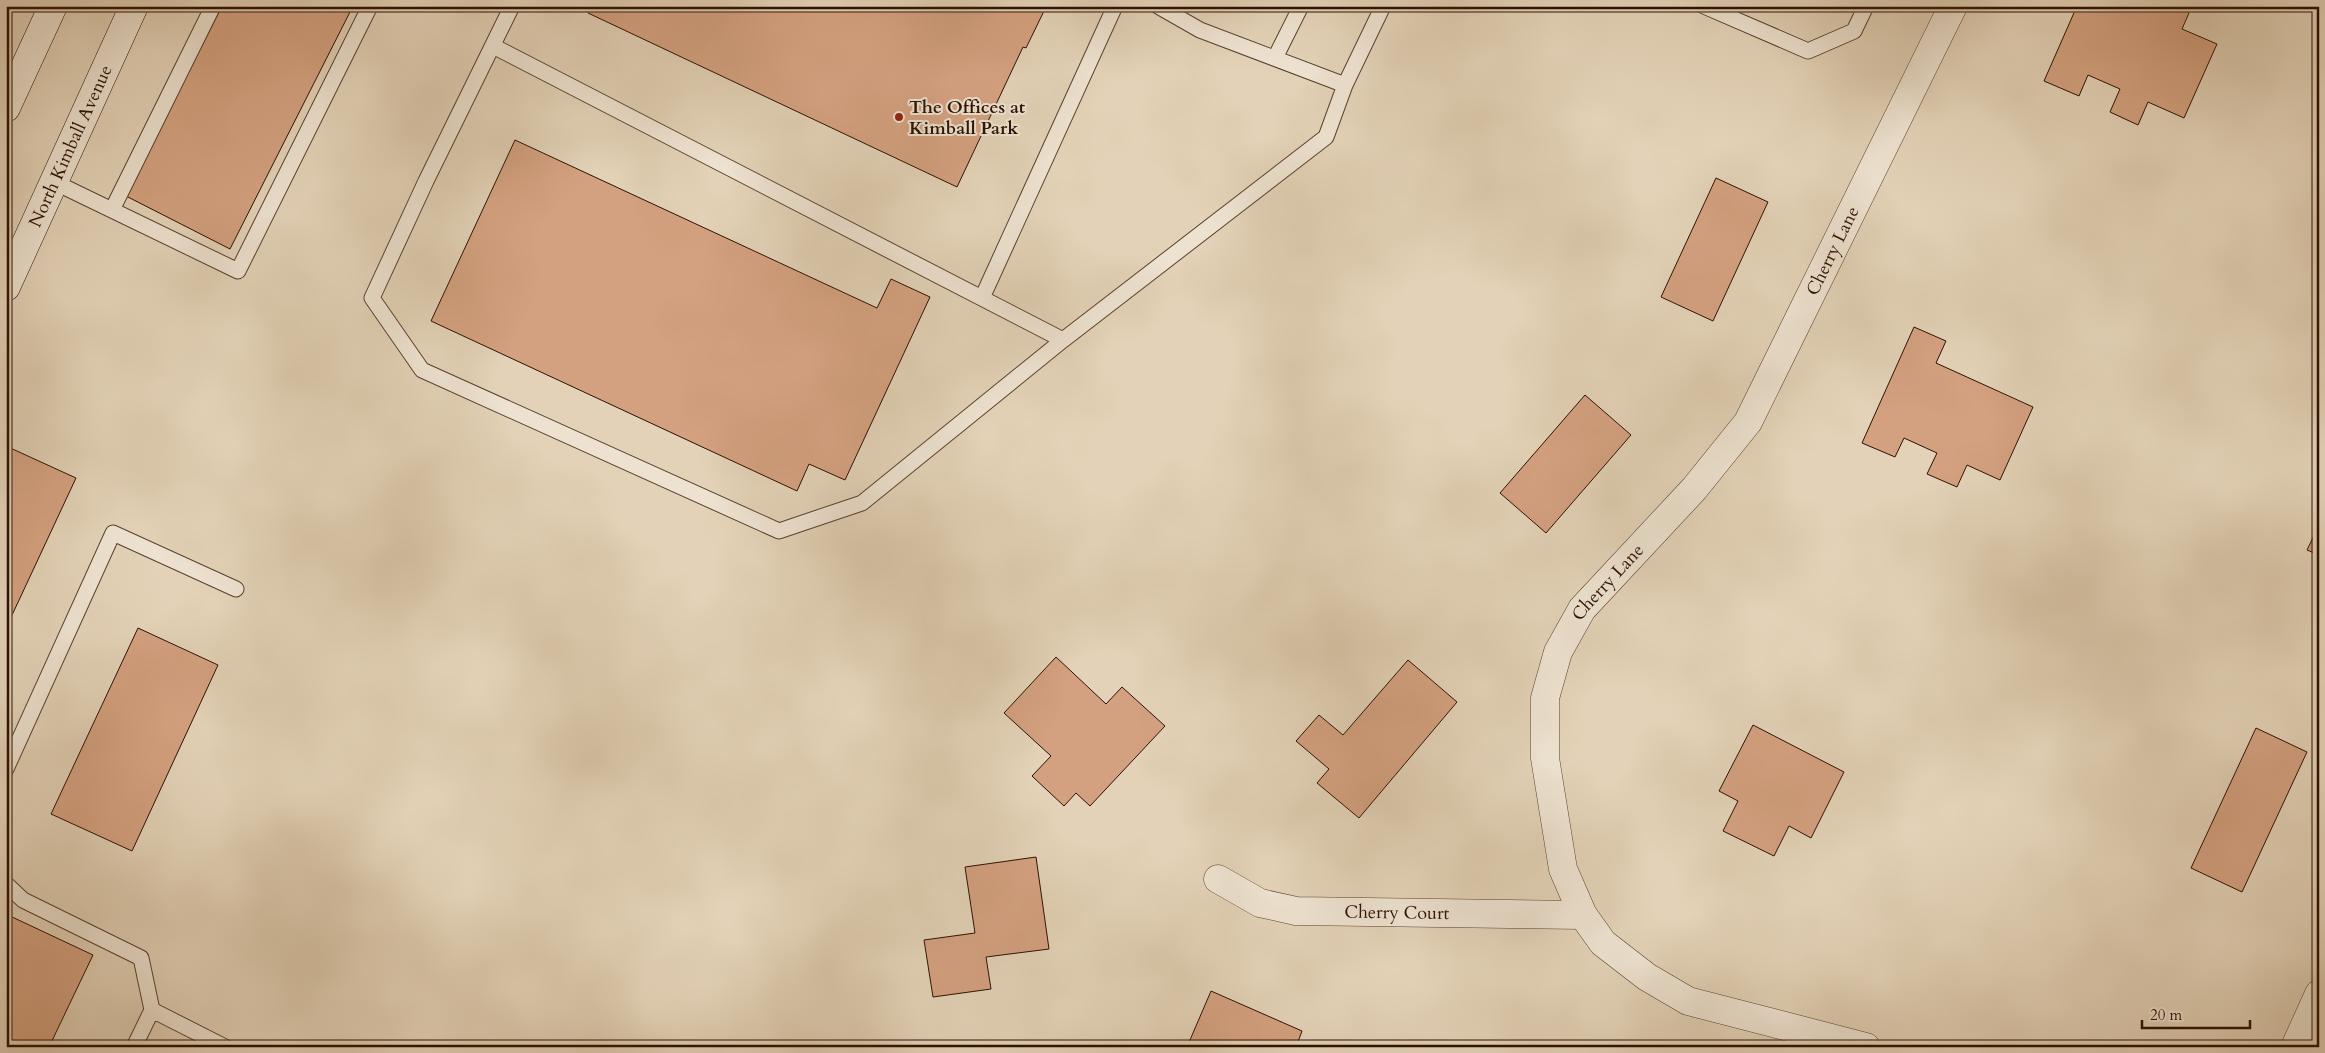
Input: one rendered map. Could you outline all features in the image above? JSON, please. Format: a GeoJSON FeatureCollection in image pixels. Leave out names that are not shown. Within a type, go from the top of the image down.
{"type":"FeatureCollection","features":[{"type":"Feature","properties":{"kind":"street"},"geometry":{"type":"LineString","coordinates":[[6,108],[53,6]]}},
{"type":"Feature","properties":{"kind":"street","name":"North Kimball Avenue"},"geometry":{"type":"LineString","coordinates":[[6,287],[134,6]]}},
{"type":"Feature","properties":{"kind":"street","name":"Cherry Lane"},"geometry":{"type":"LineString","coordinates":[[1866,1047],[1688,1001],[1648,977],[1603,943],[1584,915],[1563,869],[1545,758],[1545,698],[1558,652],[1582,609],[1694,489],[1748,422],[1953,6]]}},
{"type":"Feature","properties":{"kind":"street","name":"Cherry Court"},"geometry":{"type":"LineString","coordinates":[[1218,879],[1260,903],[1296,911],[1584,915]]}},
{"type":"Feature","properties":{"kind":"street"},"geometry":{"type":"LineString","coordinates":[[2295,1047],[2319,994]]}},
{"type":"Feature","properties":{"kind":"lane"},"geometry":{"type":"LineString","coordinates":[[112,210],[213,6]]}},
{"type":"Feature","properties":{"kind":"lane"},"geometry":{"type":"LineString","coordinates":[[54,182],[238,271],[370,6]]}},
{"type":"Feature","properties":{"kind":"lane"},"geometry":{"type":"LineString","coordinates":[[512,6],[426,181],[372,298],[422,370],[780,531],[862,503],[1063,340],[1326,137],[1345,85],[1383,6]]}},
{"type":"Feature","properties":{"kind":"lane"},"geometry":{"type":"LineString","coordinates":[[982,298],[1115,6]]}},
{"type":"Feature","properties":{"kind":"lane"},"geometry":{"type":"LineString","coordinates":[[1158,6],[1200,30],[1345,85]]}},
{"type":"Feature","properties":{"kind":"lane"},"geometry":{"type":"LineString","coordinates":[[1275,58],[1301,6]]}},
{"type":"Feature","properties":{"kind":"lane"},"geometry":{"type":"LineString","coordinates":[[1704,6],[1808,51],[1854,31],[1866,6]]}},
{"type":"Feature","properties":{"kind":"lane"},"geometry":{"type":"LineString","coordinates":[[494,46],[1063,340]]}},
{"type":"Feature","properties":{"kind":"lane"},"geometry":{"type":"LineString","coordinates":[[6,769],[113,533],[236,589]]}},
{"type":"Feature","properties":{"kind":"lane"},"geometry":{"type":"LineString","coordinates":[[6,884],[23,900],[141,958],[152,1010],[134,1047]]}},
{"type":"Feature","properties":{"kind":"lane"},"geometry":{"type":"LineString","coordinates":[[152,1010],[225,1047]]}},
{"type":"Feature","properties":{"kind":"building"},"geometry":{"type":"Polygon","coordinates":[[[222,6],[353,6],[230,249],[126,196],[222,6]]]}},
{"type":"Feature","properties":{"kind":"building","name":"The Offices at Kimball Park"},"geometry":{"type":"Polygon","coordinates":[[[591,6],[1033,6],[1044,11],[1026,48],[1023,47],[957,187],[588,13],[591,6]]]}},
{"type":"Feature","properties":{"kind":"building"},"geometry":{"type":"Polygon","coordinates":[[[2077,6],[2192,6],[2182,29],[2217,44],[2184,118],[2148,102],[2138,125],[2110,112],[2120,89],[2088,75],[2079,96],[2044,81],[2077,6]]]}},
{"type":"Feature","properties":{"kind":"building"},"geometry":{"type":"Polygon","coordinates":[[[515,140],[877,308],[891,279],[930,297],[845,480],[809,464],[797,491],[431,321],[515,140]]]}},
{"type":"Feature","properties":{"kind":"building"},"geometry":{"type":"Polygon","coordinates":[[[1716,178],[1768,202],[1713,321],[1661,297],[1716,178]]]}},
{"type":"Feature","properties":{"kind":"building"},"geometry":{"type":"Polygon","coordinates":[[[1914,327],[1946,341],[1936,363],[2033,407],[2000,480],[1967,465],[1957,487],[1927,474],[1937,453],[1904,438],[1895,457],[1862,443],[1914,327]]]}},
{"type":"Feature","properties":{"kind":"building"},"geometry":{"type":"Polygon","coordinates":[[[1585,395],[1631,435],[1546,533],[1500,493],[1585,395]]]}},
{"type":"Feature","properties":{"kind":"building"},"geometry":{"type":"Polygon","coordinates":[[[6,446],[76,478],[6,628],[6,446]]]}},
{"type":"Feature","properties":{"kind":"building"},"geometry":{"type":"Polygon","coordinates":[[[2319,525],[2319,555],[2307,550],[2319,525]]]}},
{"type":"Feature","properties":{"kind":"building"},"geometry":{"type":"Polygon","coordinates":[[[138,628],[218,665],[132,851],[51,814],[138,628]]]}},
{"type":"Feature","properties":{"kind":"building"},"geometry":{"type":"Polygon","coordinates":[[[1056,657],[1106,704],[1122,687],[1165,726],[1090,806],[1076,793],[1064,806],[1032,776],[1051,756],[1004,713],[1056,657]]]}},
{"type":"Feature","properties":{"kind":"building"},"geometry":{"type":"Polygon","coordinates":[[[1408,660],[1457,702],[1359,818],[1317,783],[1329,769],[1296,741],[1319,715],[1343,735],[1408,660]]]}},
{"type":"Feature","properties":{"kind":"building"},"geometry":{"type":"Polygon","coordinates":[[[1753,725],[1844,772],[1811,838],[1789,826],[1774,856],[1723,831],[1738,801],[1719,791],[1753,725]]]}},
{"type":"Feature","properties":{"kind":"building"},"geometry":{"type":"Polygon","coordinates":[[[2256,728],[2307,752],[2242,892],[2191,868],[2256,728]]]}},
{"type":"Feature","properties":{"kind":"building"},"geometry":{"type":"Polygon","coordinates":[[[1036,857],[1049,949],[986,957],[991,989],[933,997],[924,940],[975,933],[965,867],[1036,857]]]}},
{"type":"Feature","properties":{"kind":"building"},"geometry":{"type":"Polygon","coordinates":[[[10,916],[93,955],[49,1047],[6,1047],[6,924],[10,916]]]}},
{"type":"Feature","properties":{"kind":"building"},"geometry":{"type":"Polygon","coordinates":[[[1211,991],[1302,1031],[1296,1047],[1187,1047],[1211,991]]]}},
{"type":"Feature","properties":{"kind":"place","name":"The Offices at Kimball Park"},"geometry":{"type":"Point","coordinates":[899,117]}}]}
